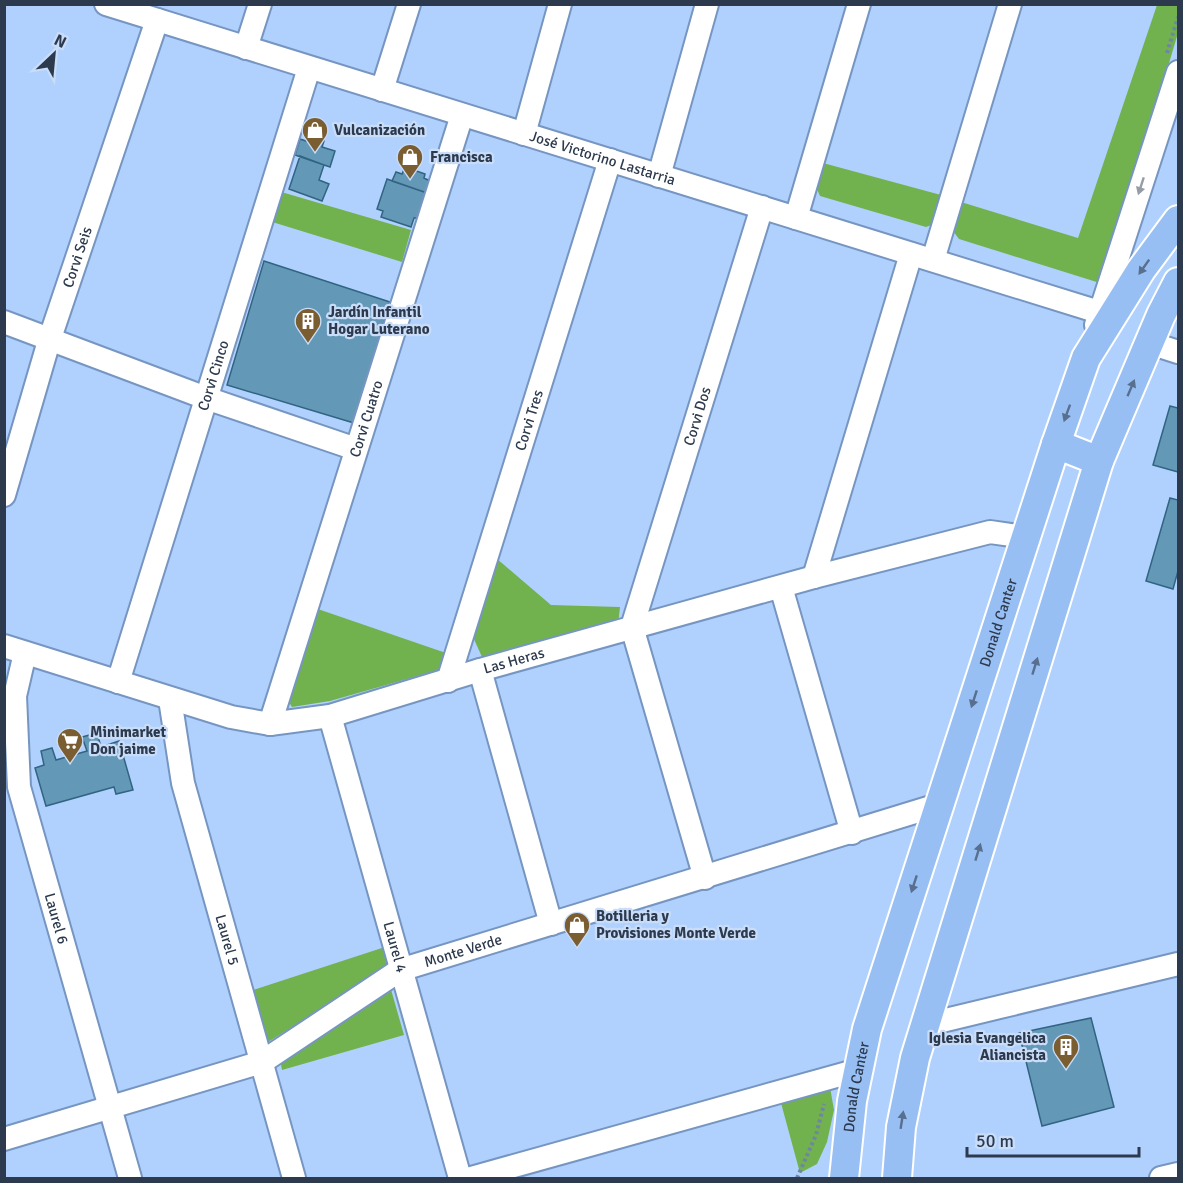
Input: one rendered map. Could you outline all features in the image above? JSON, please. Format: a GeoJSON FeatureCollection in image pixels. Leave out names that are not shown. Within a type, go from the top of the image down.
{"type":"FeatureCollection","features":[{"type":"Feature","properties":{"kind":"main road"},"geometry":{"type":"LineString","coordinates":[[1086,358],[1141,270],[1179,220]]}},
{"type":"Feature","properties":{"kind":"main road"},"geometry":{"type":"LineString","coordinates":[[897,1179],[901,1127],[907,1092],[925,1025],[1100,461],[1150,343],[1179,282]]}},
{"type":"Feature","properties":{"kind":"main road","name":"Donald Canter"},"geometry":{"type":"LineString","coordinates":[[844,1179],[847,1131],[845,1074],[867,1029],[1025,537],[1086,358]]}},
{"type":"Feature","properties":{"kind":"main road"},"geometry":{"type":"LineString","coordinates":[[1056,444],[1100,461]]}},
{"type":"Feature","properties":{"kind":"street"},"geometry":{"type":"LineString","coordinates":[[246,48],[260,4]]}},
{"type":"Feature","properties":{"kind":"street"},"geometry":{"type":"LineString","coordinates":[[382,90],[409,4]]}},
{"type":"Feature","properties":{"kind":"street"},"geometry":{"type":"LineString","coordinates":[[524,134],[560,4]]}},
{"type":"Feature","properties":{"kind":"street"},"geometry":{"type":"LineString","coordinates":[[659,176],[707,4]]}},
{"type":"Feature","properties":{"kind":"street"},"geometry":{"type":"LineString","coordinates":[[796,218],[859,4]]}},
{"type":"Feature","properties":{"kind":"street"},"geometry":{"type":"LineString","coordinates":[[933,260],[1010,4]]}},
{"type":"Feature","properties":{"kind":"street","name":"José Victorino Lastarria"},"geometry":{"type":"LineString","coordinates":[[108,5],[1099,312]]}},
{"type":"Feature","properties":{"kind":"street","name":"Corvi Seis"},"geometry":{"type":"LineString","coordinates":[[4,495],[49,341],[157,20]]}},
{"type":"Feature","properties":{"kind":"street","name":"Corvi Cinco"},"geometry":{"type":"LineString","coordinates":[[118,682],[309,68]]}},
{"type":"Feature","properties":{"kind":"street","name":"Donald Canter"},"geometry":{"type":"LineString","coordinates":[[1086,358],[1099,312],[1179,72]]}},
{"type":"Feature","properties":{"kind":"street","name":"Corvi Cuatro"},"geometry":{"type":"LineString","coordinates":[[270,724],[462,115]]}},
{"type":"Feature","properties":{"kind":"street","name":"Corvi Tres"},"geometry":{"type":"LineString","coordinates":[[448,681],[610,160]]}},
{"type":"Feature","properties":{"kind":"street","name":"Corvi Dos"},"geometry":{"type":"LineString","coordinates":[[632,627],[762,207]]}},
{"type":"Feature","properties":{"kind":"street"},"geometry":{"type":"LineString","coordinates":[[814,577],[911,254]]}},
{"type":"Feature","properties":{"kind":"street"},"geometry":{"type":"LineString","coordinates":[[4,322],[49,341],[206,398],[356,449]]}},
{"type":"Feature","properties":{"kind":"street"},"geometry":{"type":"LineString","coordinates":[[1150,343],[1179,352]]}},
{"type":"Feature","properties":{"kind":"street","name":"Las Heras"},"geometry":{"type":"LineString","coordinates":[[15,649],[231,717],[270,724],[330,716],[632,627],[990,532],[1025,537]]}},
{"type":"Feature","properties":{"kind":"street"},"geometry":{"type":"LineString","coordinates":[[781,587],[852,833]]}},
{"type":"Feature","properties":{"kind":"street"},"geometry":{"type":"LineString","coordinates":[[632,627],[705,878]]}},
{"type":"Feature","properties":{"kind":"street","name":"Laurel 6"},"geometry":{"type":"LineString","coordinates":[[15,649],[12,789],[130,1179]]}},
{"type":"Feature","properties":{"kind":"street"},"geometry":{"type":"LineString","coordinates":[[480,670],[551,924]]}},
{"type":"Feature","properties":{"kind":"street","name":"Laurel 5"},"geometry":{"type":"LineString","coordinates":[[170,699],[183,783],[294,1179]]}},
{"type":"Feature","properties":{"kind":"street","name":"Laurel 4"},"geometry":{"type":"LineString","coordinates":[[330,716],[460,1179]]}},
{"type":"Feature","properties":{"kind":"street","name":"Monte Verde"},"geometry":{"type":"LineString","coordinates":[[4,1139],[262,1062],[400,970],[941,804]]}},
{"type":"Feature","properties":{"kind":"street"},"geometry":{"type":"LineString","coordinates":[[925,1025],[1179,963]]}},
{"type":"Feature","properties":{"kind":"street"},"geometry":{"type":"LineString","coordinates":[[471,1179],[845,1074]]}},
{"type":"Feature","properties":{"kind":"street"},"geometry":{"type":"LineString","coordinates":[[1161,1179],[1179,1174]]}},
{"type":"Feature","properties":{"kind":"path"},"geometry":{"type":"LineString","coordinates":[[797,1179],[845,1074]]}},
{"type":"Feature","properties":{"kind":"green space"},"geometry":{"type":"Polygon","coordinates":[[[1157,5],[1178,5],[1178,33],[1103,284],[959,239],[953,231],[961,202],[1078,238],[1157,5]]]}},
{"type":"Feature","properties":{"kind":"green space"},"geometry":{"type":"Polygon","coordinates":[[[823,163],[941,195],[934,224],[926,227],[820,196],[816,187],[823,163]]]}},
{"type":"Feature","properties":{"kind":"green space"},"geometry":{"type":"Polygon","coordinates":[[[278,191],[411,230],[402,262],[269,221],[278,191]]]}},
{"type":"Feature","properties":{"kind":"green space"},"geometry":{"type":"Polygon","coordinates":[[[496,558],[551,605],[620,607],[618,625],[482,657],[473,637],[496,558]]]}},
{"type":"Feature","properties":{"kind":"green space"},"geometry":{"type":"Polygon","coordinates":[[[312,607],[446,653],[442,669],[330,701],[292,707],[285,696],[312,607]]]}},
{"type":"Feature","properties":{"kind":"green space"},"geometry":{"type":"Polygon","coordinates":[[[388,946],[387,968],[268,1042],[253,990],[388,946]]]}},
{"type":"Feature","properties":{"kind":"green space"},"geometry":{"type":"Polygon","coordinates":[[[390,986],[404,1035],[282,1070],[280,1059],[390,986]]]}},
{"type":"Feature","properties":{"kind":"green space"},"geometry":{"type":"Polygon","coordinates":[[[830,1087],[834,1110],[827,1142],[817,1164],[800,1173],[781,1103],[830,1087]]]}},
{"type":"Feature","properties":{"kind":"building","name":"Vulcanización"},"geometry":{"type":"Polygon","coordinates":[[[314,138],[324,141],[322,147],[335,151],[330,167],[295,155],[300,139],[312,143],[314,138]]]}},
{"type":"Feature","properties":{"kind":"building"},"geometry":{"type":"Polygon","coordinates":[[[300,156],[324,165],[319,180],[329,184],[322,201],[289,189],[300,156]]]}},
{"type":"Feature","properties":{"kind":"building","name":"Francisca"},"geometry":{"type":"Polygon","coordinates":[[[405,167],[425,174],[424,178],[430,181],[427,193],[392,181],[396,172],[402,174],[405,167]]]}},
{"type":"Feature","properties":{"kind":"building"},"geometry":{"type":"Polygon","coordinates":[[[387,179],[427,193],[418,218],[414,218],[411,227],[381,217],[383,211],[377,209],[387,179]]]}},
{"type":"Feature","properties":{"kind":"building","name":"Jardín Infantil Hogar Luterano"},"geometry":{"type":"Polygon","coordinates":[[[264,261],[390,302],[354,423],[227,385],[264,261]]]}},
{"type":"Feature","properties":{"kind":"building"},"geometry":{"type":"Polygon","coordinates":[[[1170,406],[1178,408],[1178,472],[1153,465],[1170,406]]]}},
{"type":"Feature","properties":{"kind":"building"},"geometry":{"type":"Polygon","coordinates":[[[1170,498],[1178,500],[1178,571],[1173,589],[1146,581],[1170,498]]]}},
{"type":"Feature","properties":{"kind":"building"},"geometry":{"type":"Polygon","coordinates":[[[97,733],[101,747],[119,741],[133,790],[116,794],[114,787],[46,806],[35,768],[44,765],[41,751],[52,748],[56,760],[87,751],[82,737],[97,733]]]}},
{"type":"Feature","properties":{"kind":"building","name":"Iglesia Evangelica Aliancista"},"geometry":{"type":"Polygon","coordinates":[[[1091,1018],[1114,1107],[1042,1126],[1019,1033],[1091,1018]]]}},
{"type":"Feature","properties":{"kind":"place","name":"Vulcanización"},"geometry":{"type":"Point","coordinates":[315,153]}},
{"type":"Feature","properties":{"kind":"place","name":"Francisca"},"geometry":{"type":"Point","coordinates":[410,180]}},
{"type":"Feature","properties":{"kind":"place","name":"Jardín Infantil Hogar Luterano"},"geometry":{"type":"Point","coordinates":[308,344]}},
{"type":"Feature","properties":{"kind":"place","name":"Minimarket Don jaime"},"geometry":{"type":"Point","coordinates":[70,764]}},
{"type":"Feature","properties":{"kind":"place","name":"Botilleria y Provisiones Monte Verde"},"geometry":{"type":"Point","coordinates":[577,948]}},
{"type":"Feature","properties":{"kind":"place","name":"Iglesia Evangelica Aliancista"},"geometry":{"type":"Point","coordinates":[1066,1070]}}]}
